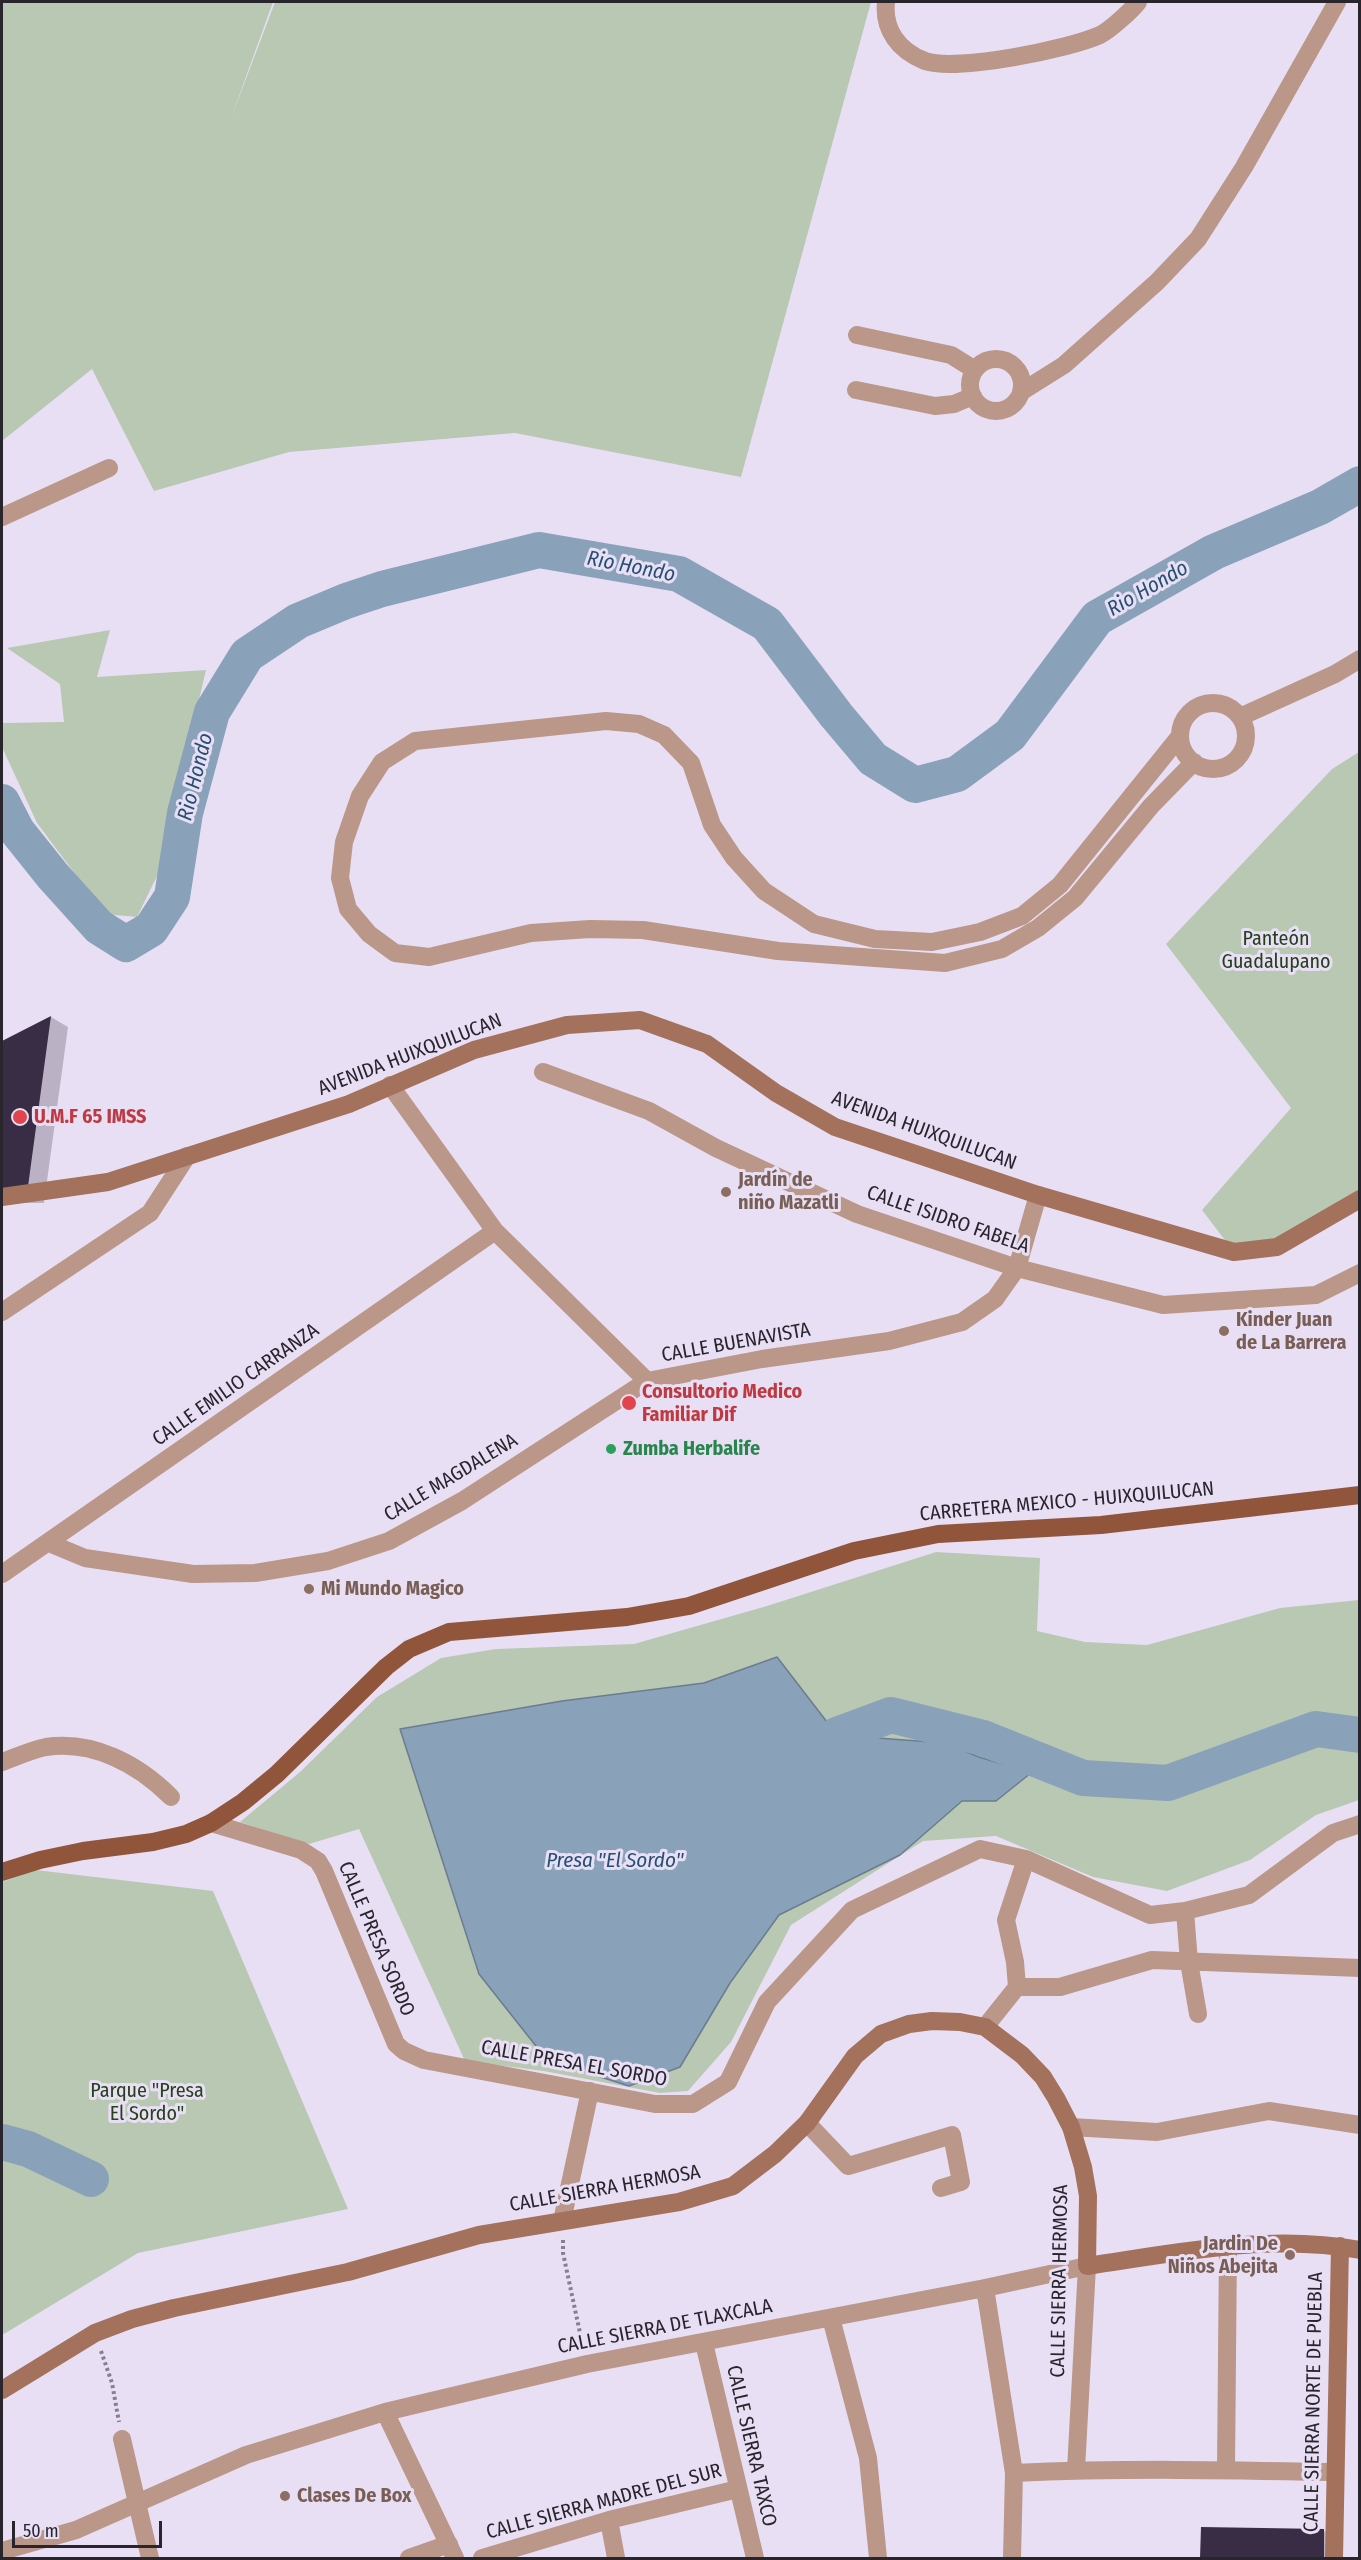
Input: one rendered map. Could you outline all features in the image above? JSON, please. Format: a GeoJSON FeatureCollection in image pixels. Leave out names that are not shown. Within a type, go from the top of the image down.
{"type":"FeatureCollection","features":[{"type":"Feature","properties":{"kind":"main road","name":"CARRETERA MEXICO - HUIXQUILUCAN"},"geometry":{"type":"LineString","coordinates":[[2,1872],[40,1860],[83,1851],[153,1842],[186,1834],[210,1823],[243,1802],[277,1774],[386,1667],[409,1649],[448,1632],[627,1617],[689,1606],[854,1551],[938,1534],[1101,1526],[1359,1496]]}},
{"type":"Feature","properties":{"kind":"street"},"geometry":{"type":"LineString","coordinates":[[886,2],[887,22],[893,39],[906,51],[927,61],[954,64],[1037,53],[1102,34],[1138,2]]}},
{"type":"Feature","properties":{"kind":"street"},"geometry":{"type":"LineString","coordinates":[[1022,392],[1020,374],[1007,362],[989,360],[975,370],[970,387],[973,396],[985,409],[1003,411],[1011,407],[1022,392],[1064,365],[1157,282],[1198,239],[1244,167],[1337,2]]}},
{"type":"Feature","properties":{"kind":"street"},"geometry":{"type":"LineString","coordinates":[[857,334],[951,356],[975,370]]}},
{"type":"Feature","properties":{"kind":"street"},"geometry":{"type":"LineString","coordinates":[[856,390],[935,406],[954,404],[973,396]]}},
{"type":"Feature","properties":{"kind":"street"},"geometry":{"type":"LineString","coordinates":[[2,517],[109,468]]}},
{"type":"Feature","properties":{"kind":"street"},"geometry":{"type":"LineString","coordinates":[[1240,717],[1335,674],[1359,659]]}},
{"type":"Feature","properties":{"kind":"street"},"geometry":{"type":"LineString","coordinates":[[1180,736],[1181,746],[1194,762],[1213,769],[1223,767],[1239,756],[1246,736],[1240,717],[1224,705],[1203,705],[1186,716],[1180,736],[1060,885],[1022,916],[980,932],[932,942],[875,939],[814,924],[764,891],[734,858],[712,825],[691,763],[664,735],[639,724],[606,721],[415,741],[382,762],[360,796],[344,842],[340,878],[348,909],[369,934],[395,953],[429,957],[531,933],[590,929],[643,930],[778,951],[945,963],[1002,949],[1038,928],[1075,898],[1151,806],[1194,762]]}},
{"type":"Feature","properties":{"kind":"street","name":"AVENIDA HUIXQUILUCAN"},"geometry":{"type":"LineString","coordinates":[[4,1198],[108,1182],[349,1104],[474,1050],[567,1025],[640,1020],[707,1044],[776,1093],[835,1127],[1038,1195],[1234,1252],[1276,1247],[1359,1199]]}},
{"type":"Feature","properties":{"kind":"street","name":"CALLE ISIDRO FABELA"},"geometry":{"type":"LineString","coordinates":[[543,1072],[649,1111],[716,1149],[857,1214],[1017,1268],[1163,1305],[1316,1294],[1359,1273]]}},
{"type":"Feature","properties":{"kind":"street","name":"CALLE BUENAVISTA"},"geometry":{"type":"LineString","coordinates":[[390,1085],[495,1230],[647,1381],[762,1359],[889,1341],[962,1322],[995,1299],[1017,1268],[1038,1195]]}},
{"type":"Feature","properties":{"kind":"street"},"geometry":{"type":"LineString","coordinates":[[2,1312],[150,1213],[186,1156]]}},
{"type":"Feature","properties":{"kind":"street","name":"CALLE EMILIO CARRANZA"},"geometry":{"type":"LineString","coordinates":[[2,1574],[495,1230]]}},
{"type":"Feature","properties":{"kind":"street","name":"CALLE MAGDALENA"},"geometry":{"type":"LineString","coordinates":[[49,1543],[85,1558],[193,1574],[255,1573],[328,1561],[388,1541],[462,1501],[647,1381]]}},
{"type":"Feature","properties":{"kind":"street"},"geometry":{"type":"LineString","coordinates":[[2,1761],[45,1748],[79,1746],[116,1757],[153,1778],[171,1797]]}},
{"type":"Feature","properties":{"kind":"street","name":"CALLE PRESA SORDO"},"geometry":{"type":"LineString","coordinates":[[210,1823],[301,1850],[318,1861],[396,2044],[404,2051],[424,2060]]}},
{"type":"Feature","properties":{"kind":"street","name":"CALLE PRESA EL SORDO"},"geometry":{"type":"LineString","coordinates":[[424,2060],[655,2104],[693,2104],[728,2082],[767,2002],[852,1910],[980,1849],[1026,1859],[1150,1915],[1185,1911],[1248,1894],[1333,1833],[1359,1824]]}},
{"type":"Feature","properties":{"kind":"street"},"geometry":{"type":"LineString","coordinates":[[985,2027],[1017,1987],[1015,1962],[1006,1920],[1026,1859]]}},
{"type":"Feature","properties":{"kind":"street"},"geometry":{"type":"LineString","coordinates":[[1185,1911],[1189,1962],[1198,2014]]}},
{"type":"Feature","properties":{"kind":"street"},"geometry":{"type":"LineString","coordinates":[[1017,1987],[1060,1987],[1152,1960],[1359,1968]]}},
{"type":"Feature","properties":{"kind":"street","name":"CALLE SIERRA HERMOSA"},"geometry":{"type":"LineString","coordinates":[[2,2391],[95,2333],[132,2319],[174,2308],[348,2272],[479,2235],[679,2202],[734,2186],[775,2154],[807,2123],[855,2056],[881,2034],[909,2024],[932,2021],[960,2022],[985,2027],[1022,2055],[1043,2078],[1071,2127],[1083,2167],[1088,2196],[1087,2266],[1076,2470]]}},
{"type":"Feature","properties":{"kind":"street"},"geometry":{"type":"LineString","coordinates":[[562,2221],[590,2091]]}},
{"type":"Feature","properties":{"kind":"street"},"geometry":{"type":"LineString","coordinates":[[1071,2127],[1157,2132],[1269,2111],[1359,2125]]}},
{"type":"Feature","properties":{"kind":"street"},"geometry":{"type":"LineString","coordinates":[[807,2123],[848,2166],[952,2135],[961,2182],[941,2188]]}},
{"type":"Feature","properties":{"kind":"street","name":"CALLE SIERRA DE TLAXCALA"},"geometry":{"type":"LineString","coordinates":[[2,2551],[76,2530],[246,2456],[385,2412],[586,2364],[704,2343],[1087,2266],[1228,2245],[1307,2244],[1359,2250]]}},
{"type":"Feature","properties":{"kind":"street"},"geometry":{"type":"LineString","coordinates":[[1226,2470],[1228,2245]]}},
{"type":"Feature","properties":{"kind":"street","name":"CALLE SIERRA NORTE DE PUEBLA"},"geometry":{"type":"LineString","coordinates":[[1334,2559],[1340,2246]]}},
{"type":"Feature","properties":{"kind":"street"},"geometry":{"type":"LineString","coordinates":[[985,2288],[1014,2474],[1012,2559]]}},
{"type":"Feature","properties":{"kind":"street"},"geometry":{"type":"LineString","coordinates":[[831,2318],[868,2458],[878,2559]]}},
{"type":"Feature","properties":{"kind":"street","name":"CALLE SIERRA TAXCO"},"geometry":{"type":"LineString","coordinates":[[704,2343],[756,2559]]}},
{"type":"Feature","properties":{"kind":"street"},"geometry":{"type":"LineString","coordinates":[[385,2412],[452,2551],[410,2559]]}},
{"type":"Feature","properties":{"kind":"street"},"geometry":{"type":"LineString","coordinates":[[122,2439],[150,2559]]}},
{"type":"Feature","properties":{"kind":"street"},"geometry":{"type":"LineString","coordinates":[[1014,2474],[1076,2470],[1335,2472]]}},
{"type":"Feature","properties":{"kind":"street","name":"CALLE SIERRA MADRE DEL SUR"},"geometry":{"type":"LineString","coordinates":[[482,2559],[609,2520],[738,2489]]}},
{"type":"Feature","properties":{"kind":"street"},"geometry":{"type":"LineString","coordinates":[[609,2520],[616,2559]]}},
{"type":"Feature","properties":{"kind":"path"},"geometry":{"type":"LineString","coordinates":[[562,2221],[563,2253],[586,2364]]}},
{"type":"Feature","properties":{"kind":"path"},"geometry":{"type":"LineString","coordinates":[[95,2333],[112,2383],[122,2439]]}},
{"type":"Feature","properties":{"kind":"green space"},"geometry":{"type":"Polygon","coordinates":[[[2,2],[273,2],[230,121],[275,2],[871,2],[741,477],[515,433],[289,452],[154,491],[92,369],[2,441],[2,2]]]}},
{"type":"Feature","properties":{"kind":"green space"},"geometry":{"type":"Polygon","coordinates":[[[110,630],[97,677],[206,670],[159,872],[137,917],[105,914],[37,823],[2,747],[2,723],[64,722],[60,684],[7,648],[110,630]]]}},
{"type":"Feature","properties":{"kind":"green space","name":"Panteón Guadalupano"},"geometry":{"type":"Polygon","coordinates":[[[1359,752],[1359,1199],[1277,1247],[1234,1252],[1202,1210],[1291,1108],[1166,944],[1332,769],[1359,752]]]}},
{"type":"Feature","properties":{"kind":"green space"},"geometry":{"type":"Polygon","coordinates":[[[936,1552],[1040,1558],[1037,1631],[1085,1642],[1147,1645],[1280,1608],[1359,1600],[1359,1800],[1316,1815],[1250,1860],[1167,1891],[1093,1877],[996,1836],[923,1841],[791,1925],[731,2042],[688,2091],[660,2093],[544,2071],[465,2061],[359,1829],[309,1844],[240,1822],[300,1772],[377,1697],[441,1658],[496,1649],[634,1644],[767,1606],[936,1552]]]}},
{"type":"Feature","properties":{"kind":"green space","name":"Parque \"Presa El Sordo\""},"geometry":{"type":"Polygon","coordinates":[[[36,1870],[213,1891],[348,2209],[138,2253],[4,2334],[2,2333],[2,1882],[36,1870]]]}},
{"type":"Feature","properties":{"kind":"water","name":"Presa \"El Sordo\""},"geometry":{"type":"Polygon","coordinates":[[[777,1657],[837,1735],[945,1743],[979,1757],[1031,1773],[996,1801],[962,1801],[900,1855],[779,1915],[730,1983],[680,2067],[629,2086],[547,2060],[479,1974],[400,1729],[562,1701],[704,1683],[777,1657]]]}},
{"type":"Feature","properties":{"kind":"building","name":"U.M.F 65 IMSS"},"geometry":{"type":"Polygon","coordinates":[[[51,1016],[27,1194],[2,1194],[2,1041],[51,1016]]]}},
{"type":"Feature","properties":{"kind":"building"},"geometry":{"type":"Polygon","coordinates":[[[1201,2527],[1324,2529],[1324,2558],[1200,2558],[1201,2527]]]}},
{"type":"Feature","properties":{"kind":"waterway","name":"Rio Hondo"},"geometry":{"type":"LineString","coordinates":[[2,802],[17,831],[53,876],[99,927],[126,944],[151,929],[172,897],[185,813],[212,712],[247,655],[298,621],[346,601],[382,589],[539,550],[679,574],[767,624],[836,715],[873,759],[915,785],[957,774],[1010,735],[1097,618],[1214,552],[1320,507],[1360,484]]}},
{"type":"Feature","properties":{"kind":"waterway"},"geometry":{"type":"LineString","coordinates":[[837,1735],[891,1715],[983,1738],[1083,1778],[1168,1783],[1316,1729],[1360,1735]]}},
{"type":"Feature","properties":{"kind":"waterway"},"geometry":{"type":"LineString","coordinates":[[2,2142],[28,2149],[91,2179]]}},
{"type":"Feature","properties":{"kind":"place","name":"U.M.F 65 IMSS"},"geometry":{"type":"Point","coordinates":[20,1117]}},
{"type":"Feature","properties":{"kind":"place","name":"Jardín de niño Mazatli"},"geometry":{"type":"Point","coordinates":[726,1192]}},
{"type":"Feature","properties":{"kind":"place","name":"Kinder Juan de La Barrera"},"geometry":{"type":"Point","coordinates":[1224,1331]}},
{"type":"Feature","properties":{"kind":"place","name":"Consultorio Medico Familiar Dif"},"geometry":{"type":"Point","coordinates":[629,1403]}},
{"type":"Feature","properties":{"kind":"place","name":"Zumba Herbalife"},"geometry":{"type":"Point","coordinates":[611,1449]}},
{"type":"Feature","properties":{"kind":"place","name":"Mi Mundo Magico"},"geometry":{"type":"Point","coordinates":[309,1589]}},
{"type":"Feature","properties":{"kind":"place","name":"Jardin De Niños Abejita"},"geometry":{"type":"Point","coordinates":[1290,2255]}},
{"type":"Feature","properties":{"kind":"place","name":"Clases De Box"},"geometry":{"type":"Point","coordinates":[285,2496]}}]}
